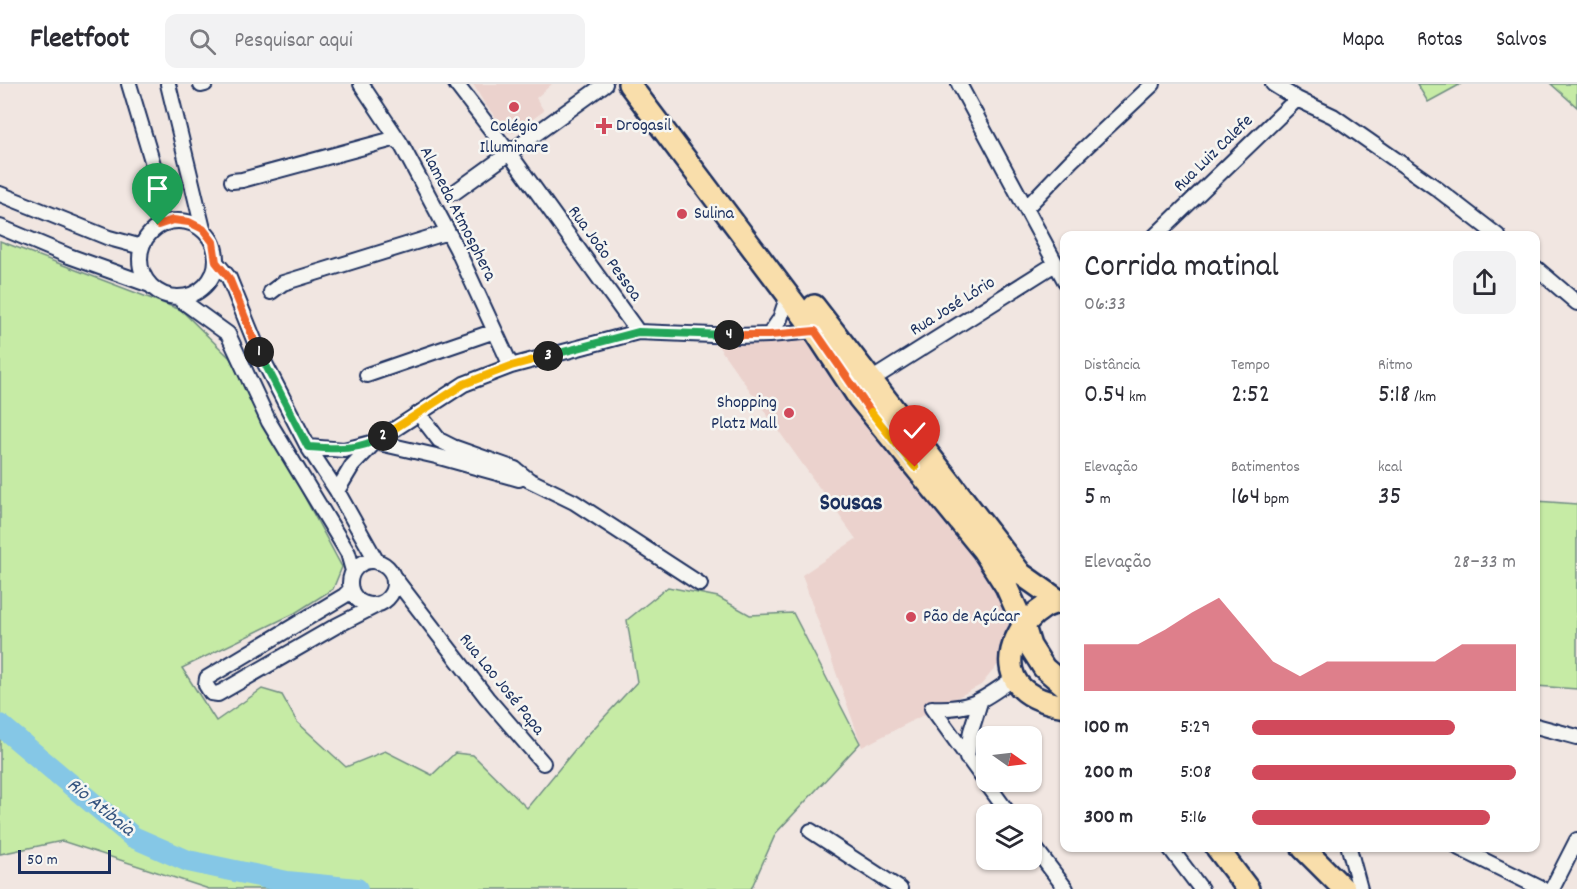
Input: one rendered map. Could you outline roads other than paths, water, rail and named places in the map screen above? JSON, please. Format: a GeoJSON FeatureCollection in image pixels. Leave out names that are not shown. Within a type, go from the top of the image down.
{"type":"FeatureCollection","features":[{"type":"Feature","properties":{"kind":"main road"},"geometry":{"type":"LineString","coordinates":[[629,84],[815,331],[859,398],[983,550],[1006,586],[1024,626],[1030,646],[1044,668],[1060,682]]}},
{"type":"Feature","properties":{"kind":"main road"},"geometry":{"type":"LineString","coordinates":[[645,84],[722,188],[1021,574],[1060,600]]}},
{"type":"Feature","properties":{"kind":"main road"},"geometry":{"type":"LineString","coordinates":[[1060,603],[1043,608],[1024,626],[1013,643],[1011,662],[1014,678],[1027,693],[1038,699],[1060,705]]}},
{"type":"Feature","properties":{"kind":"main road"},"geometry":{"type":"LineString","coordinates":[[1219,852],[1248,889]]}},
{"type":"Feature","properties":{"kind":"main road"},"geometry":{"type":"LineString","coordinates":[[1307,852],[1344,889]]}},
{"type":"Feature","properties":{"kind":"street"},"geometry":{"type":"LineString","coordinates":[[129,84],[158,181],[158,225]]}},
{"type":"Feature","properties":{"kind":"street"},"geometry":{"type":"LineString","coordinates":[[0,228],[150,285],[162,294],[177,297],[191,295],[204,287],[212,276],[216,262],[213,242],[203,229],[176,125],[168,84]]}},
{"type":"Feature","properties":{"kind":"street","name":"Alameda Atmosphera"},"geometry":{"type":"LineString","coordinates":[[361,84],[397,138],[448,232],[511,366]]}},
{"type":"Feature","properties":{"kind":"street","name":"Rua João Pessoa"},"geometry":{"type":"LineString","coordinates":[[456,84],[509,153],[638,332]]}},
{"type":"Feature","properties":{"kind":"street"},"geometry":{"type":"LineString","coordinates":[[455,192],[605,84]]}},
{"type":"Feature","properties":{"kind":"street"},"geometry":{"type":"LineString","coordinates":[[959,84],[1060,272]]}},
{"type":"Feature","properties":{"kind":"street"},"geometry":{"type":"LineString","coordinates":[[1026,208],[1071,161],[1153,84]]}},
{"type":"Feature","properties":{"kind":"street"},"geometry":{"type":"LineString","coordinates":[[1273,84],[1297,99],[1333,116],[1491,231]]}},
{"type":"Feature","properties":{"kind":"street","name":"Rua Luiz Calefe"},"geometry":{"type":"LineString","coordinates":[[1160,231],[1297,99]]}},
{"type":"Feature","properties":{"kind":"street"},"geometry":{"type":"LineString","coordinates":[[232,181],[397,138]]}},
{"type":"Feature","properties":{"kind":"street"},"geometry":{"type":"LineString","coordinates":[[0,194],[109,238],[142,247]]}},
{"type":"Feature","properties":{"kind":"street"},"geometry":{"type":"LineString","coordinates":[[150,285],[141,267],[142,247],[148,235],[158,225],[173,220],[189,222],[203,229]]}},
{"type":"Feature","properties":{"kind":"street"},"geometry":{"type":"LineString","coordinates":[[271,292],[283,283],[448,232]]}},
{"type":"Feature","properties":{"kind":"street"},"geometry":{"type":"LineString","coordinates":[[216,262],[229,278],[259,352],[308,447],[337,491],[377,562]]}},
{"type":"Feature","properties":{"kind":"street","name":"Rua José Lório"},"geometry":{"type":"LineString","coordinates":[[871,380],[1055,264]]}},
{"type":"Feature","properties":{"kind":"street"},"geometry":{"type":"LineString","coordinates":[[1540,271],[1577,303]]}},
{"type":"Feature","properties":{"kind":"street"},"geometry":{"type":"LineString","coordinates":[[769,335],[780,319],[788,296]]}},
{"type":"Feature","properties":{"kind":"street"},"geometry":{"type":"LineString","coordinates":[[177,297],[228,334],[269,422],[348,553],[353,572]]}},
{"type":"Feature","properties":{"kind":"street"},"geometry":{"type":"LineString","coordinates":[[367,375],[495,331]]}},
{"type":"Feature","properties":{"kind":"street"},"geometry":{"type":"LineString","coordinates":[[337,491],[352,466],[375,442],[464,384],[511,366],[638,332],[769,335],[815,331]]}},
{"type":"Feature","properties":{"kind":"street"},"geometry":{"type":"LineString","coordinates":[[419,414],[439,440],[515,469],[529,480],[574,502],[700,584]]}},
{"type":"Feature","properties":{"kind":"street"},"geometry":{"type":"LineString","coordinates":[[308,447],[344,450],[375,442],[462,462],[513,478],[529,480]]}},
{"type":"Feature","properties":{"kind":"street"},"geometry":{"type":"LineString","coordinates":[[351,589],[344,596],[207,678],[206,685],[211,693],[218,694],[336,626],[378,605],[389,598],[394,587],[393,576],[387,567],[368,561],[353,572],[350,580],[351,589],[354,597],[361,603],[369,606],[378,605]]}},
{"type":"Feature","properties":{"kind":"street","name":"Rua Lao José Papa"},"geometry":{"type":"LineString","coordinates":[[393,576],[487,698],[543,763]]}},
{"type":"Feature","properties":{"kind":"street","name":"Rua Lao José Papa"},"geometry":{"type":"LineString","coordinates":[[378,605],[397,603],[405,606],[432,629]]}},
{"type":"Feature","properties":{"kind":"street"},"geometry":{"type":"LineString","coordinates":[[1002,804],[932,708],[953,709],[980,702],[1014,678]]}},
{"type":"Feature","properties":{"kind":"street"},"geometry":{"type":"LineString","coordinates":[[967,758],[971,731],[980,702]]}},
{"type":"Feature","properties":{"kind":"street"},"geometry":{"type":"LineString","coordinates":[[1540,727],[1577,737]]}},
{"type":"Feature","properties":{"kind":"street"},"geometry":{"type":"LineString","coordinates":[[811,831],[900,889]]}},
{"type":"Feature","properties":{"kind":"street"},"geometry":{"type":"LineString","coordinates":[[1552,889],[1577,840]]}},
{"type":"Feature","properties":{"kind":"street"},"geometry":{"type":"LineString","coordinates":[[1173,852],[1200,889]]}},
{"type":"Feature","properties":{"kind":"street"},"geometry":{"type":"LineString","coordinates":[[1350,852],[1360,889]]}},
{"type":"Feature","properties":{"kind":"street"},"geometry":{"type":"LineString","coordinates":[[1468,852],[1542,889]]}},
{"type":"Feature","properties":{"kind":"street"},"geometry":{"type":"LineString","coordinates":[[1042,857],[1066,889]]}},
{"type":"Feature","properties":{"kind":"waterway","name":"Rio Atibaia"},"geometry":{"type":"LineString","coordinates":[[0,725],[133,837],[188,861],[287,882],[357,889]]}},
{"type":"Feature","properties":{"kind":"place","name":"Colégio Illuminare"},"geometry":{"type":"Point","coordinates":[514,107]}},
{"type":"Feature","properties":{"kind":"place","name":"Drogasil"},"geometry":{"type":"Point","coordinates":[604,126]}},
{"type":"Feature","properties":{"kind":"place","name":"Sulina"},"geometry":{"type":"Point","coordinates":[682,214]}},
{"type":"Feature","properties":{"kind":"place","name":"Shopping Platz Mall"},"geometry":{"type":"Point","coordinates":[789,413]}},
{"type":"Feature","properties":{"kind":"place","name":"Pão de Açúcar"},"geometry":{"type":"Point","coordinates":[911,617]}},
{"type":"Feature","properties":{"kind":"district","name":"Sousas"},"geometry":{"type":"Point","coordinates":[851,504]}}]}
